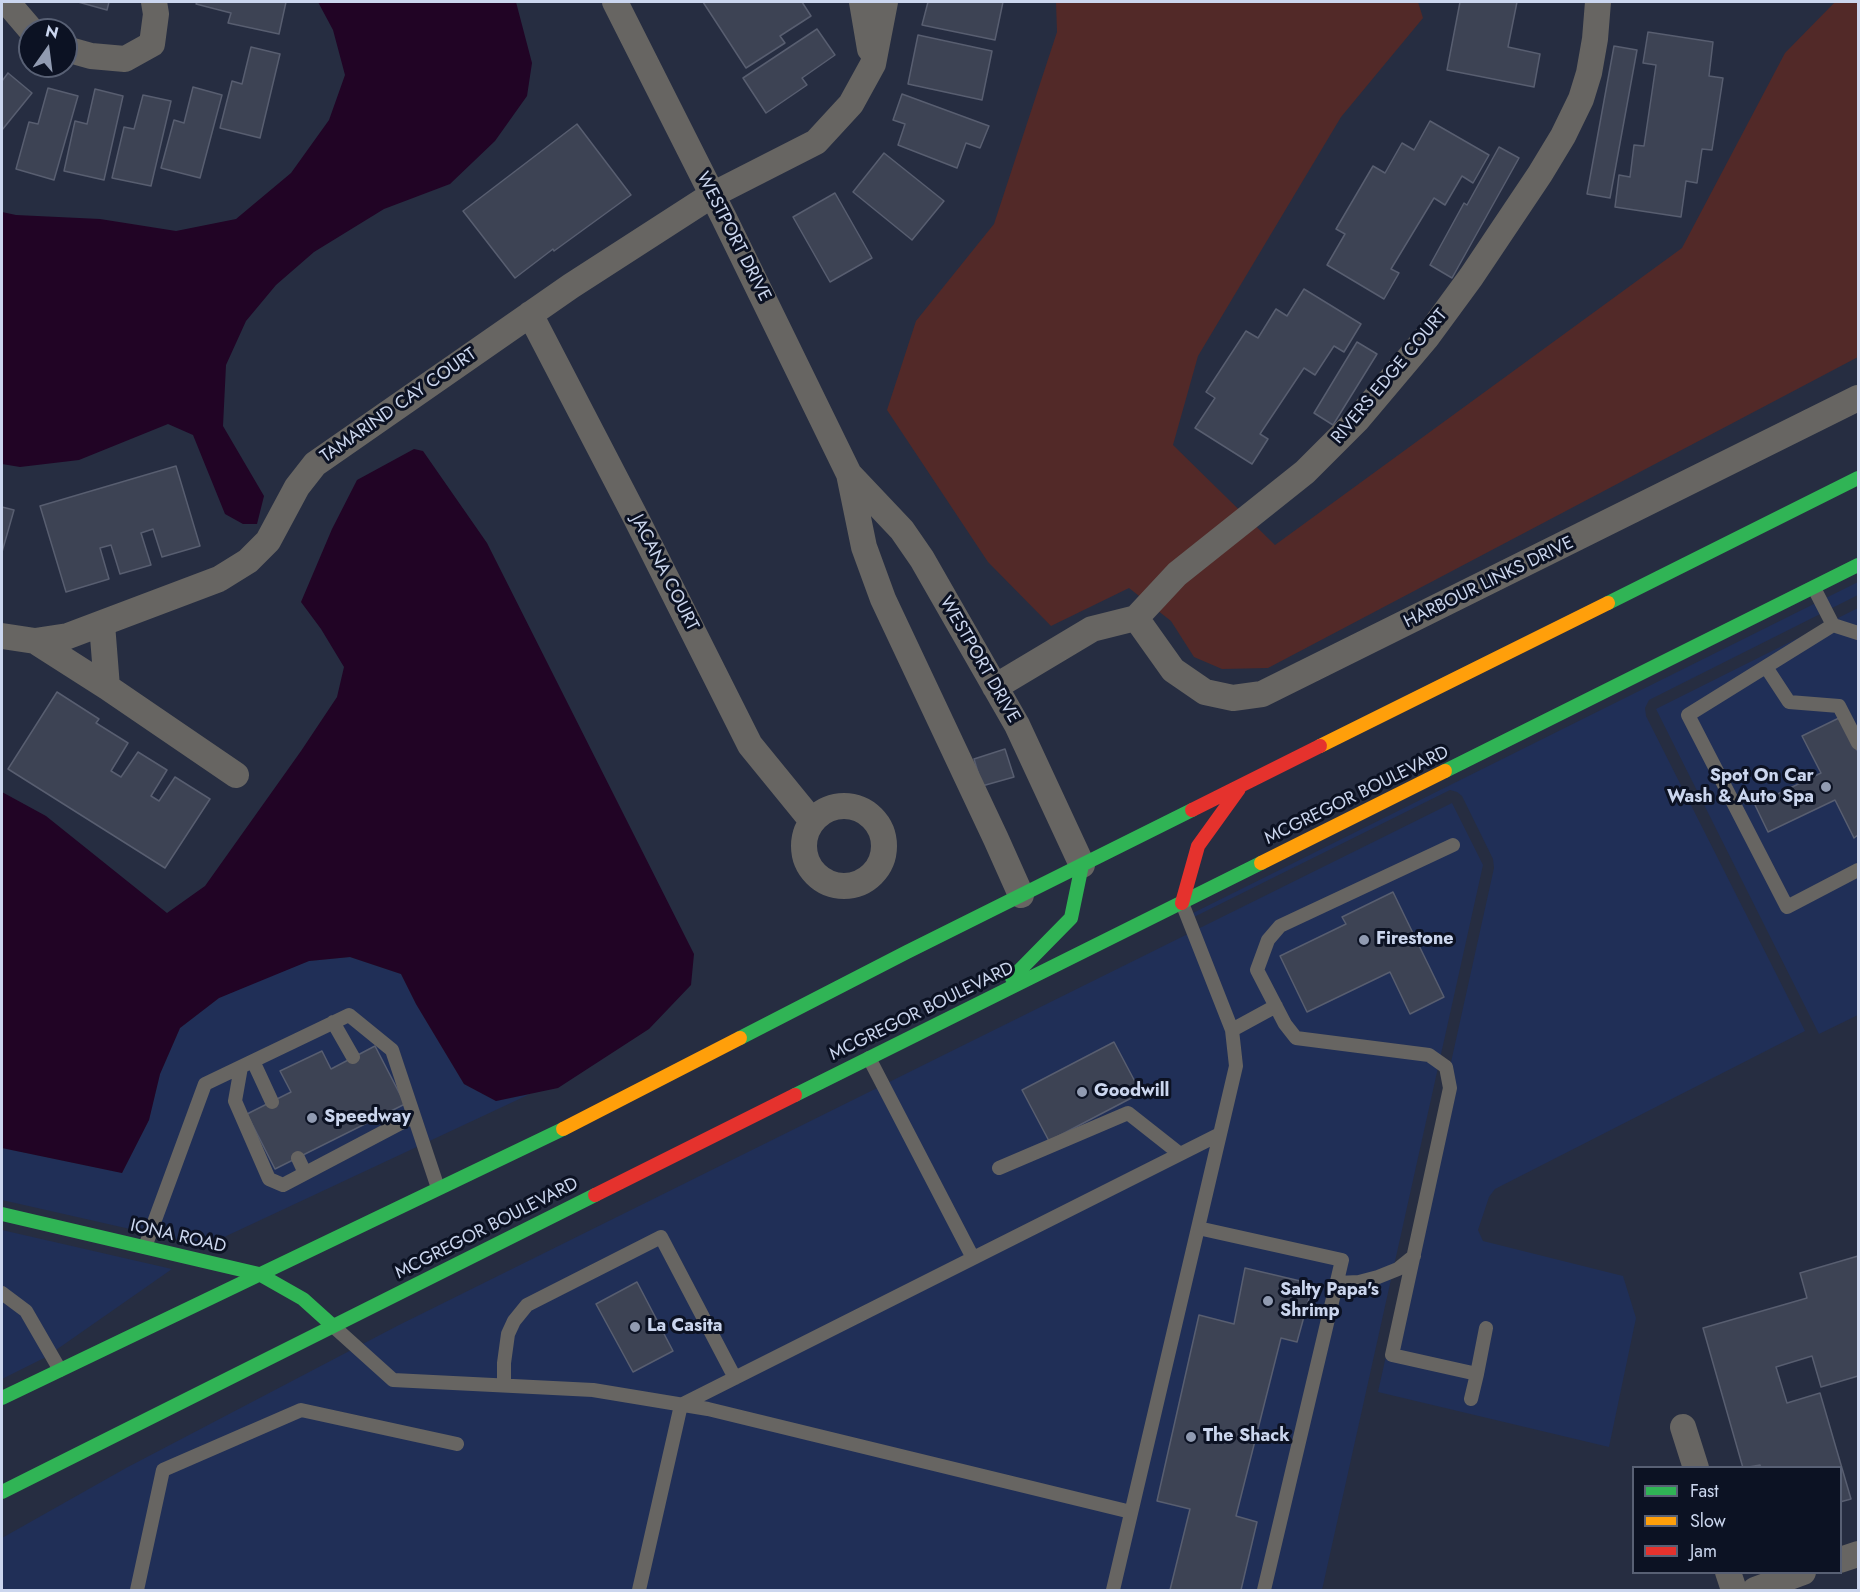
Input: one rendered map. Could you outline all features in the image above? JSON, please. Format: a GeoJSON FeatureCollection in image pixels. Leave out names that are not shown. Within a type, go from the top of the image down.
{"type":"FeatureCollection","features":[{"type":"Feature","properties":{"kind":"main road"},"geometry":{"type":"LineString","coordinates":[[2,1398],[575,1123],[1021,895],[1858,478]]}},
{"type":"Feature","properties":{"kind":"main road","name":"MCGREGOR BOULEVARD"},"geometry":{"type":"LineString","coordinates":[[2,1492],[1858,566]]}},
{"type":"Feature","properties":{"kind":"main road"},"geometry":{"type":"LineString","coordinates":[[1182,903],[1198,846],[1242,785]]}},
{"type":"Feature","properties":{"kind":"main road"},"geometry":{"type":"LineString","coordinates":[[994,996],[1071,918],[1082,865]]}},
{"type":"Feature","properties":{"kind":"main road","name":"IONA ROAD"},"geometry":{"type":"LineString","coordinates":[[2,1214],[259,1274],[303,1299],[333,1326]]}},
{"type":"Feature","properties":{"kind":"street"},"geometry":{"type":"LineString","coordinates":[[7,2],[21,18]]}},
{"type":"Feature","properties":{"kind":"street"},"geometry":{"type":"LineString","coordinates":[[78,52],[125,59],[152,44],[156,14],[154,2]]}},
{"type":"Feature","properties":{"kind":"street","name":"WESTPORT DRIVE"},"geometry":{"type":"LineString","coordinates":[[615,2],[849,474],[864,547],[883,599],[1021,895]]}},
{"type":"Feature","properties":{"kind":"street"},"geometry":{"type":"LineString","coordinates":[[862,2],[873,64]]}},
{"type":"Feature","properties":{"kind":"street","name":"TAMARIND CAY COURT"},"geometry":{"type":"LineString","coordinates":[[2,636],[35,641],[68,636],[219,579],[248,561],[268,541],[297,487],[315,464],[530,314],[712,195],[816,142],[852,104],[873,64],[885,2]]}},
{"type":"Feature","properties":{"kind":"street","name":"RIVERS EDGE COURT"},"geometry":{"type":"LineString","coordinates":[[1136,618],[1177,574],[1305,472],[1357,420],[1427,337],[1477,268],[1563,136],[1581,99],[1589,73],[1598,2]]}},
{"type":"Feature","properties":{"kind":"street","name":"JACANA COURT"},"geometry":{"type":"LineString","coordinates":[[530,314],[750,745],[812,821]]}},
{"type":"Feature","properties":{"kind":"street","name":"HARBOUR LINKS DRIVE"},"geometry":{"type":"LineString","coordinates":[[1136,618],[1173,670],[1205,692],[1233,698],[1262,694],[1858,398]]}},
{"type":"Feature","properties":{"kind":"street","name":"WESTPORT DRIVE"},"geometry":{"type":"LineString","coordinates":[[849,474],[902,530],[922,559],[1017,725],[1082,865]]}},
{"type":"Feature","properties":{"kind":"street"},"geometry":{"type":"LineString","coordinates":[[995,687],[1092,629],[1136,618]]}},
{"type":"Feature","properties":{"kind":"street"},"geometry":{"type":"LineString","coordinates":[[102,624],[107,687]]}},
{"type":"Feature","properties":{"kind":"street","name":"TAMARIND CAY COURT"},"geometry":{"type":"LineString","coordinates":[[35,641],[236,775]]}},
{"type":"Feature","properties":{"kind":"street"},"geometry":{"type":"LineString","coordinates":[[1683,1426],[1696,1466]]}},
{"type":"Feature","properties":{"kind":"street"},"geometry":{"type":"LineString","coordinates":[[1842,1559],[1858,1554]]}},
{"type":"Feature","properties":{"kind":"street"},"geometry":{"type":"LineString","coordinates":[[1729,1574],[1734,1590]]}},
{"type":"Feature","properties":{"kind":"street"},"geometry":{"type":"LineString","coordinates":[[1755,1590],[1798,1574]]}},
{"type":"Feature","properties":{"kind":"lane"},"geometry":{"type":"LineString","coordinates":[[1814,588],[1833,625],[1858,633]]}},
{"type":"Feature","properties":{"kind":"lane"},"geometry":{"type":"LineString","coordinates":[[1833,625],[1688,715],[1787,907],[1858,870]]}},
{"type":"Feature","properties":{"kind":"lane"},"geometry":{"type":"LineString","coordinates":[[1766,667],[1789,702],[1839,706],[1858,743]]}},
{"type":"Feature","properties":{"kind":"lane"},"geometry":{"type":"LineString","coordinates":[[1453,844],[1280,926],[1268,940],[1257,970],[1285,1024],[1296,1038],[1429,1055],[1446,1067],[1450,1088],[1392,1355],[1477,1374]]}},
{"type":"Feature","properties":{"kind":"lane"},"geometry":{"type":"LineString","coordinates":[[1113,1590],[1236,1066],[1232,1030],[1182,903]]}},
{"type":"Feature","properties":{"kind":"lane"},"geometry":{"type":"LineString","coordinates":[[1232,1030],[1276,1006]]}},
{"type":"Feature","properties":{"kind":"lane"},"geometry":{"type":"LineString","coordinates":[[145,1247],[205,1084],[349,1015],[392,1050],[438,1189]]}},
{"type":"Feature","properties":{"kind":"lane"},"geometry":{"type":"LineString","coordinates":[[333,1022],[353,1057]]}},
{"type":"Feature","properties":{"kind":"lane"},"geometry":{"type":"LineString","coordinates":[[869,1058],[973,1258]]}},
{"type":"Feature","properties":{"kind":"lane"},"geometry":{"type":"LineString","coordinates":[[247,1064],[235,1101],[268,1179],[283,1185],[414,1116]]}},
{"type":"Feature","properties":{"kind":"lane"},"geometry":{"type":"LineString","coordinates":[[247,1064],[272,1102]]}},
{"type":"Feature","properties":{"kind":"lane"},"geometry":{"type":"LineString","coordinates":[[999,1168],[1128,1113],[1180,1154]]}},
{"type":"Feature","properties":{"kind":"lane"},"geometry":{"type":"LineString","coordinates":[[385,1114],[392,1127]]}},
{"type":"Feature","properties":{"kind":"lane"},"geometry":{"type":"LineString","coordinates":[[681,1405],[1220,1134]]}},
{"type":"Feature","properties":{"kind":"lane"},"geometry":{"type":"LineString","coordinates":[[298,1158],[305,1173]]}},
{"type":"Feature","properties":{"kind":"lane"},"geometry":{"type":"LineString","coordinates":[[1198,1228],[1342,1260],[1264,1590]]}},
{"type":"Feature","properties":{"kind":"lane"},"geometry":{"type":"LineString","coordinates":[[504,1385],[508,1334],[514,1321],[527,1305],[661,1238],[735,1378]]}},
{"type":"Feature","properties":{"kind":"lane"},"geometry":{"type":"LineString","coordinates":[[1337,1283],[1359,1282],[1378,1277],[1398,1269],[1414,1256]]}},
{"type":"Feature","properties":{"kind":"lane"},"geometry":{"type":"LineString","coordinates":[[2,1293],[27,1311],[60,1370]]}},
{"type":"Feature","properties":{"kind":"lane"},"geometry":{"type":"LineString","coordinates":[[333,1326],[393,1380],[593,1390],[681,1405],[745,1418],[1131,1512]]}},
{"type":"Feature","properties":{"kind":"lane"},"geometry":{"type":"LineString","coordinates":[[1471,1399],[1486,1328]]}},
{"type":"Feature","properties":{"kind":"lane"},"geometry":{"type":"LineString","coordinates":[[639,1590],[681,1405]]}},
{"type":"Feature","properties":{"kind":"lane"},"geometry":{"type":"LineString","coordinates":[[137,1590],[163,1470],[300,1410],[457,1444]]}},
{"type":"Feature","properties":{"kind":"shaded area"},"geometry":{"type":"Polygon","coordinates":[[[318,2],[516,2],[532,63],[527,96],[495,141],[450,184],[384,209],[314,252],[276,285],[246,321],[226,365],[223,426],[264,496],[257,524],[243,524],[225,514],[193,435],[168,424],[79,460],[20,467],[2,464],[2,212],[16,215],[100,219],[176,231],[236,219],[291,173],[329,120],[345,75],[333,30],[318,2]]]}},
{"type":"Feature","properties":{"kind":"shaded area"},"geometry":{"type":"Polygon","coordinates":[[[1056,2],[1418,2],[1423,18],[1341,117],[1198,356],[1173,445],[1275,545],[1682,248],[1785,53],[1835,2],[1858,2],[1858,357],[1268,668],[1222,669],[1194,657],[1171,621],[1129,588],[1051,626],[988,562],[887,410],[916,321],[994,224],[1057,32],[1056,2]]]}},
{"type":"Feature","properties":{"kind":"shaded area"},"geometry":{"type":"Polygon","coordinates":[[[414,449],[423,451],[487,543],[694,954],[691,985],[649,1029],[558,1088],[496,1101],[464,1084],[416,1004],[401,974],[350,957],[309,961],[219,998],[180,1028],[160,1074],[149,1120],[122,1173],[2,1148],[2,792],[46,816],[167,913],[205,886],[337,697],[344,667],[301,602],[332,529],[357,480],[414,449]]]}},
{"type":"Feature","properties":{"kind":"shaded area"},"geometry":{"type":"Polygon","coordinates":[[[1858,582],[1858,595],[1649,700],[1645,708],[1646,716],[1805,1031],[1495,1189],[1489,1197],[1478,1230],[1483,1241],[1623,1276],[1636,1318],[1609,1447],[1378,1392],[1494,868],[1493,859],[1462,796],[1450,790],[1192,918],[1193,913],[1858,582]]]}},
{"type":"Feature","properties":{"kind":"shaded area"},"geometry":{"type":"Polygon","coordinates":[[[1858,608],[1858,1015],[1819,1034],[1656,709],[1858,608]]]}},
{"type":"Feature","properties":{"kind":"shaded area"},"geometry":{"type":"Polygon","coordinates":[[[1452,803],[1483,865],[1322,1590],[2,1590],[2,1538],[126,1468],[399,1325],[1452,803]]]}},
{"type":"Feature","properties":{"kind":"shaded area"},"geometry":{"type":"Polygon","coordinates":[[[350,957],[401,974],[416,1004],[464,1084],[496,1101],[530,1094],[205,1246],[2,1200],[2,1148],[122,1173],[149,1120],[160,1074],[180,1028],[219,998],[259,980],[309,961],[350,957]]]}},
{"type":"Feature","properties":{"kind":"shaded area"},"geometry":{"type":"Polygon","coordinates":[[[2,1230],[172,1269],[46,1357],[2,1379],[2,1230]]]}},
{"type":"Feature","properties":{"kind":"building"},"geometry":{"type":"Polygon","coordinates":[[[78,2],[109,2],[107,10],[78,2]]]}},
{"type":"Feature","properties":{"kind":"building"},"geometry":{"type":"Polygon","coordinates":[[[197,2],[286,2],[279,34],[228,23],[231,13],[196,4],[197,2]]]}},
{"type":"Feature","properties":{"kind":"building"},"geometry":{"type":"Polygon","coordinates":[[[703,2],[802,2],[811,16],[780,36],[785,43],[746,68],[703,2]]]}},
{"type":"Feature","properties":{"kind":"building"},"geometry":{"type":"Polygon","coordinates":[[[928,2],[1003,2],[995,40],[922,25],[928,2]]]}},
{"type":"Feature","properties":{"kind":"building"},"geometry":{"type":"Polygon","coordinates":[[[1460,2],[1517,2],[1508,47],[1540,54],[1534,87],[1447,70],[1460,2]]]}},
{"type":"Feature","properties":{"kind":"building"},"geometry":{"type":"Polygon","coordinates":[[[817,29],[835,55],[802,78],[807,85],[766,113],[743,78],[817,29]]]}},
{"type":"Feature","properties":{"kind":"building"},"geometry":{"type":"Polygon","coordinates":[[[1648,32],[1713,42],[1709,76],[1723,78],[1712,150],[1702,149],[1697,183],[1686,181],[1681,217],[1615,207],[1619,175],[1630,177],[1634,145],[1644,146],[1656,65],[1643,63],[1648,32]]]}},
{"type":"Feature","properties":{"kind":"building"},"geometry":{"type":"Polygon","coordinates":[[[918,35],[992,51],[982,100],[908,84],[918,35]]]}},
{"type":"Feature","properties":{"kind":"building"},"geometry":{"type":"Polygon","coordinates":[[[1614,46],[1637,50],[1610,198],[1587,194],[1614,46]]]}},
{"type":"Feature","properties":{"kind":"building"},"geometry":{"type":"Polygon","coordinates":[[[251,47],[280,54],[260,138],[220,128],[232,81],[242,84],[251,47]]]}},
{"type":"Feature","properties":{"kind":"building"},"geometry":{"type":"Polygon","coordinates":[[[8,73],[32,93],[2,130],[2,81],[8,73]]]}},
{"type":"Feature","properties":{"kind":"building"},"geometry":{"type":"Polygon","coordinates":[[[193,87],[222,95],[200,178],[161,168],[174,120],[184,123],[193,87]]]}},
{"type":"Feature","properties":{"kind":"building"},"geometry":{"type":"Polygon","coordinates":[[[48,88],[78,96],[54,180],[16,169],[29,122],[38,124],[48,88]]]}},
{"type":"Feature","properties":{"kind":"building"},"geometry":{"type":"Polygon","coordinates":[[[95,89],[123,96],[104,180],[64,171],[75,121],[87,124],[95,89]]]}},
{"type":"Feature","properties":{"kind":"building"},"geometry":{"type":"Polygon","coordinates":[[[902,94],[989,126],[980,148],[966,143],[957,168],[898,145],[905,124],[893,120],[902,94]]]}},
{"type":"Feature","properties":{"kind":"building"},"geometry":{"type":"Polygon","coordinates":[[[143,95],[171,101],[151,186],[112,178],[124,127],[134,129],[143,95]]]}},
{"type":"Feature","properties":{"kind":"building"},"geometry":{"type":"Polygon","coordinates":[[[1430,121],[1489,155],[1473,183],[1462,176],[1445,205],[1434,198],[1391,269],[1399,273],[1384,299],[1327,265],[1345,234],[1336,229],[1373,166],[1385,173],[1402,143],[1414,150],[1430,121]]]}},
{"type":"Feature","properties":{"kind":"building"},"geometry":{"type":"Polygon","coordinates":[[[577,124],[631,195],[515,278],[463,211],[577,124]]]}},
{"type":"Feature","properties":{"kind":"building"},"geometry":{"type":"Polygon","coordinates":[[[1499,147],[1519,158],[1452,278],[1430,265],[1464,203],[1467,205],[1499,147]]]}},
{"type":"Feature","properties":{"kind":"building"},"geometry":{"type":"Polygon","coordinates":[[[884,153],[944,201],[912,240],[853,192],[884,153]]]}},
{"type":"Feature","properties":{"kind":"building"},"geometry":{"type":"Polygon","coordinates":[[[835,193],[872,258],[830,282],[793,217],[835,193]]]}},
{"type":"Feature","properties":{"kind":"building"},"geometry":{"type":"Polygon","coordinates":[[[1304,289],[1361,324],[1344,352],[1334,346],[1315,375],[1304,368],[1260,434],[1268,439],[1252,464],[1195,428],[1215,398],[1206,392],[1246,331],[1258,338],[1276,309],[1287,316],[1304,289]]]}},
{"type":"Feature","properties":{"kind":"building"},"geometry":{"type":"Polygon","coordinates":[[[1357,342],[1377,354],[1333,425],[1314,413],[1357,342]]]}},
{"type":"Feature","properties":{"kind":"building"},"geometry":{"type":"Polygon","coordinates":[[[176,466],[200,546],[162,557],[153,529],[141,533],[151,565],[120,574],[111,545],[100,548],[109,579],[66,592],[40,506],[176,466]]]}},
{"type":"Feature","properties":{"kind":"building"},"geometry":{"type":"Polygon","coordinates":[[[2,507],[14,510],[2,552],[2,507]]]}},
{"type":"Feature","properties":{"kind":"building"},"geometry":{"type":"Polygon","coordinates":[[[57,692],[99,719],[96,723],[128,743],[111,771],[121,777],[138,752],[167,770],[151,796],[159,801],[175,777],[210,799],[165,868],[8,769],[57,692]]]}},
{"type":"Feature","properties":{"kind":"building","name":"Spot On Car Wash & Auto Spa"},"geometry":{"type":"Polygon","coordinates":[[[1841,717],[1858,752],[1858,835],[1854,838],[1835,800],[1768,832],[1755,805],[1821,773],[1802,736],[1841,717]]]}},
{"type":"Feature","properties":{"kind":"building"},"geometry":{"type":"Polygon","coordinates":[[[1005,749],[1014,777],[982,786],[974,759],[1005,749]]]}},
{"type":"Feature","properties":{"kind":"building","name":"Firestone"},"geometry":{"type":"Polygon","coordinates":[[[1393,892],[1444,997],[1410,1014],[1390,972],[1307,1012],[1280,956],[1346,924],[1342,917],[1393,892]]]}},
{"type":"Feature","properties":{"kind":"building","name":"Goodwill"},"geometry":{"type":"Polygon","coordinates":[[[1114,1042],[1141,1093],[1049,1141],[1022,1090],[1114,1042]]]}},
{"type":"Feature","properties":{"kind":"building"},"geometry":{"type":"Polygon","coordinates":[[[375,1046],[405,1104],[275,1169],[247,1114],[291,1092],[280,1071],[322,1051],[331,1069],[375,1046]]]}},
{"type":"Feature","properties":{"kind":"building"},"geometry":{"type":"Polygon","coordinates":[[[1858,1256],[1858,1376],[1821,1387],[1812,1356],[1776,1367],[1787,1403],[1820,1393],[1841,1466],[1742,1466],[1703,1328],[1807,1298],[1800,1273],[1858,1256]]]}},
{"type":"Feature","properties":{"kind":"building"},"geometry":{"type":"Polygon","coordinates":[[[1245,1268],[1313,1284],[1297,1342],[1281,1338],[1236,1516],[1257,1522],[1241,1590],[1170,1590],[1190,1509],[1157,1501],[1199,1315],[1234,1324],[1245,1268]]]}},
{"type":"Feature","properties":{"kind":"building","name":"La Casita"},"geometry":{"type":"Polygon","coordinates":[[[637,1282],[673,1351],[633,1372],[596,1304],[637,1282]]]}},
{"type":"Feature","properties":{"kind":"building"},"geometry":{"type":"Polygon","coordinates":[[[1842,1468],[1851,1499],[1842,1501],[1842,1468]]]}},
{"type":"Feature","properties":{"kind":"traffic: fast"},"geometry":{"type":"LineString","coordinates":[[1608,603],[1858,478]]}},
{"type":"Feature","properties":{"kind":"traffic: fast"},"geometry":{"type":"LineString","coordinates":[[1445,771],[1858,565]]}},
{"type":"Feature","properties":{"kind":"traffic: fast"},"geometry":{"type":"LineString","coordinates":[[740,1038],[1192,810]]}},
{"type":"Feature","properties":{"kind":"traffic: fast"},"geometry":{"type":"LineString","coordinates":[[795,1095],[1261,863]]}},
{"type":"Feature","properties":{"kind":"traffic: fast"},"geometry":{"type":"LineString","coordinates":[[1012,978],[1071,918],[1082,865]]}},
{"type":"Feature","properties":{"kind":"traffic: fast"},"geometry":{"type":"LineString","coordinates":[[2,1398],[563,1129]]}},
{"type":"Feature","properties":{"kind":"traffic: fast"},"geometry":{"type":"LineString","coordinates":[[2,1492],[595,1195]]}},
{"type":"Feature","properties":{"kind":"traffic: fast"},"geometry":{"type":"LineString","coordinates":[[2,1214],[259,1274],[303,1299],[333,1326]]}},
{"type":"Feature","properties":{"kind":"traffic: slow"},"geometry":{"type":"LineString","coordinates":[[1320,746],[1608,603]]}},
{"type":"Feature","properties":{"kind":"traffic: slow"},"geometry":{"type":"LineString","coordinates":[[1261,863],[1445,771]]}},
{"type":"Feature","properties":{"kind":"traffic: slow"},"geometry":{"type":"LineString","coordinates":[[563,1129],[740,1038]]}},
{"type":"Feature","properties":{"kind":"traffic: jam"},"geometry":{"type":"LineString","coordinates":[[1192,810],[1320,746]]}},
{"type":"Feature","properties":{"kind":"traffic: jam"},"geometry":{"type":"LineString","coordinates":[[1182,903],[1198,846],[1239,789]]}},
{"type":"Feature","properties":{"kind":"traffic: jam"},"geometry":{"type":"LineString","coordinates":[[595,1195],[795,1095]]}},
{"type":"Feature","properties":{"kind":"place","name":"Spot On Car Wash & Auto Spa"},"geometry":{"type":"Point","coordinates":[1826,787]}},
{"type":"Feature","properties":{"kind":"place","name":"Firestone"},"geometry":{"type":"Point","coordinates":[1364,940]}},
{"type":"Feature","properties":{"kind":"place","name":"Goodwill"},"geometry":{"type":"Point","coordinates":[1082,1092]}},
{"type":"Feature","properties":{"kind":"place","name":"Speedway"},"geometry":{"type":"Point","coordinates":[312,1118]}},
{"type":"Feature","properties":{"kind":"place","name":"Salty Papa's Shrimp"},"geometry":{"type":"Point","coordinates":[1268,1301]}},
{"type":"Feature","properties":{"kind":"place","name":"La Casita"},"geometry":{"type":"Point","coordinates":[635,1327]}},
{"type":"Feature","properties":{"kind":"place","name":"The Shack"},"geometry":{"type":"Point","coordinates":[1191,1437]}}]}
